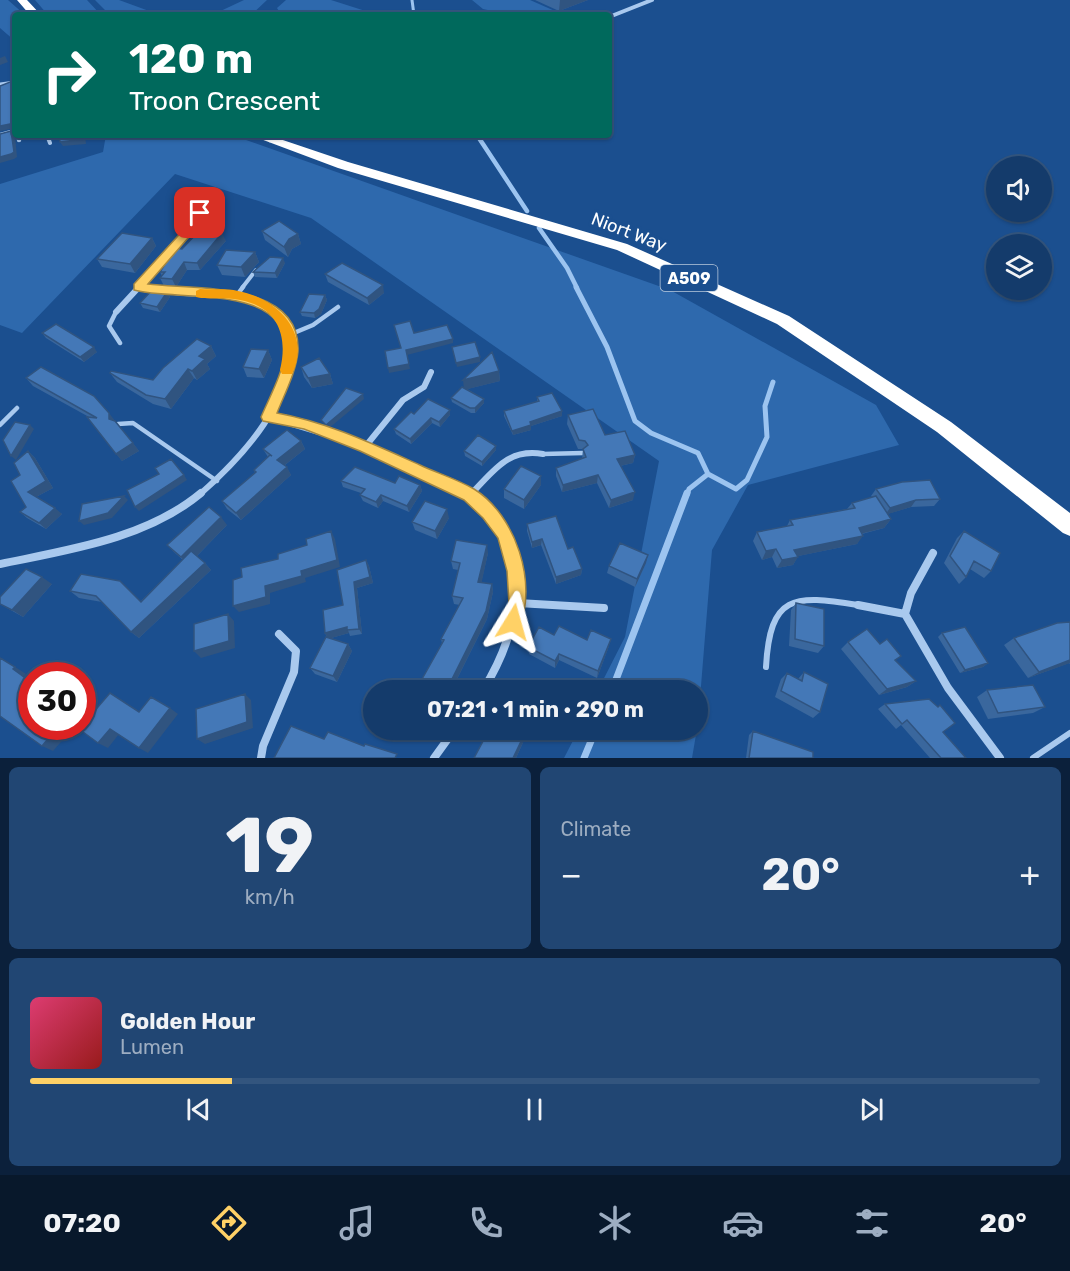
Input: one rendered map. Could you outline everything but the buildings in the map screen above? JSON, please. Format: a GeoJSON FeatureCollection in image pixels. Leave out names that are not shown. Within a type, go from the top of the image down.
{"type":"FeatureCollection","features":[{"type":"Feature","properties":{"kind":"highway"},"geometry":{"type":"LineString","coordinates":[[22,0],[33,12]]}},
{"type":"Feature","properties":{"kind":"highway","name":"Niort Way"},"geometry":{"type":"LineString","coordinates":[[270,138],[343,165],[622,247],[783,320],[944,427],[1070,526]]}},
{"type":"Feature","properties":{"kind":"street"},"geometry":{"type":"LineString","coordinates":[[612,15],[652,0]]}},
{"type":"Feature","properties":{"kind":"street"},"geometry":{"type":"LineString","coordinates":[[116,312],[192,228],[200,213]]}},
{"type":"Feature","properties":{"kind":"street"},"geometry":{"type":"LineString","coordinates":[[192,228],[218,229]]}},
{"type":"Feature","properties":{"kind":"street"},"geometry":{"type":"LineString","coordinates":[[0,564],[89,545],[135,531],[182,508],[218,481],[268,417],[289,364],[291,349],[289,335],[280,317],[263,304],[237,295],[182,293],[138,287]]}},
{"type":"Feature","properties":{"kind":"street"},"geometry":{"type":"LineString","coordinates":[[365,447],[403,400],[424,387],[431,372]]}},
{"type":"Feature","properties":{"kind":"street"},"geometry":{"type":"LineString","coordinates":[[268,417],[306,424],[365,447],[470,495],[489,513],[505,535],[516,571],[518,603],[508,641],[490,680]]}},
{"type":"Feature","properties":{"kind":"street"},"geometry":{"type":"LineString","coordinates":[[470,495],[505,460],[525,451],[543,454]]}},
{"type":"Feature","properties":{"kind":"street"},"geometry":{"type":"LineString","coordinates":[[933,553],[911,593],[905,614],[920,646],[951,693],[1000,758]]}},
{"type":"Feature","properties":{"kind":"street"},"geometry":{"type":"LineString","coordinates":[[518,603],[604,608]]}},
{"type":"Feature","properties":{"kind":"street"},"geometry":{"type":"LineString","coordinates":[[858,606],[905,614]]}},
{"type":"Feature","properties":{"kind":"street"},"geometry":{"type":"LineString","coordinates":[[261,758],[263,746],[294,672],[296,651],[279,634]]}},
{"type":"Feature","properties":{"kind":"street"},"geometry":{"type":"LineString","coordinates":[[434,758],[447,740]]}},
{"type":"Feature","properties":{"kind":"lane"},"geometry":{"type":"LineString","coordinates":[[48,138],[50,142]]}},
{"type":"Feature","properties":{"kind":"lane"},"geometry":{"type":"LineString","coordinates":[[237,295],[262,265]]}},
{"type":"Feature","properties":{"kind":"lane"},"geometry":{"type":"LineString","coordinates":[[289,335],[313,325],[339,307]]}},
{"type":"Feature","properties":{"kind":"lane"},"geometry":{"type":"LineString","coordinates":[[116,312],[109,326],[120,343]]}},
{"type":"Feature","properties":{"kind":"lane"},"geometry":{"type":"LineString","coordinates":[[0,425],[17,408]]}},
{"type":"Feature","properties":{"kind":"lane"},"geometry":{"type":"LineString","coordinates":[[118,424],[133,423],[218,481]]}},
{"type":"Feature","properties":{"kind":"lane"},"geometry":{"type":"LineString","coordinates":[[543,454],[583,453]]}},
{"type":"Feature","properties":{"kind":"lane"},"geometry":{"type":"LineString","coordinates":[[766,667],[770,626],[783,606],[803,599],[828,600],[858,606]]}},
{"type":"Feature","properties":{"kind":"lane"},"geometry":{"type":"LineString","coordinates":[[1034,758],[1070,733]]}},
{"type":"Feature","properties":{"kind":"shaded area"},"geometry":{"type":"Polygon","coordinates":[[[0,0],[8,0],[22,12],[12,12],[12,38],[0,28],[0,0]]]}},
{"type":"Feature","properties":{"kind":"shaded area"},"geometry":{"type":"Polygon","coordinates":[[[35,0],[87,0],[98,12],[45,12],[35,0]]]}},
{"type":"Feature","properties":{"kind":"shaded area"},"geometry":{"type":"Polygon","coordinates":[[[95,0],[119,0],[152,12],[107,12],[95,0]]]}},
{"type":"Feature","properties":{"kind":"shaded area"},"geometry":{"type":"Polygon","coordinates":[[[244,0],[267,0],[254,12],[218,12],[244,0]]]}},
{"type":"Feature","properties":{"kind":"shaded area"},"geometry":{"type":"Polygon","coordinates":[[[286,0],[331,0],[369,12],[279,12],[277,8],[286,0]]]}},
{"type":"Feature","properties":{"kind":"shaded area"},"geometry":{"type":"Polygon","coordinates":[[[472,0],[530,0],[557,12],[497,12],[483,9],[472,0]]]}},
{"type":"Feature","properties":{"kind":"shaded area"},"geometry":{"type":"Polygon","coordinates":[[[105,138],[240,138],[670,290],[876,405],[899,445],[748,485],[712,550],[701,680],[603,680],[625,637],[659,461],[311,218],[175,174],[22,333],[0,325],[0,184],[103,152],[105,138]]]}},
{"type":"Feature","properties":{"kind":"shaded area"},"geometry":{"type":"Polygon","coordinates":[[[573,740],[695,740],[692,758],[564,758],[573,740]]]}},
{"type":"Feature","properties":{"kind":"waterway"},"geometry":{"type":"LineString","coordinates":[[412,0],[414,12]]}},
{"type":"Feature","properties":{"kind":"waterway"},"geometry":{"type":"LineString","coordinates":[[479,138],[527,211]]}},
{"type":"Feature","properties":{"kind":"waterway"},"geometry":{"type":"LineString","coordinates":[[539,228],[567,268],[577,288]]}},
{"type":"Feature","properties":{"kind":"waterway"},"geometry":{"type":"LineString","coordinates":[[576,287],[607,347],[635,421],[651,433],[698,453],[708,474]]}},
{"type":"Feature","properties":{"kind":"waterway"},"geometry":{"type":"LineString","coordinates":[[708,474],[736,489],[747,480],[767,437],[765,406],[773,382]]}},
{"type":"Feature","properties":{"kind":"waterway"},"geometry":{"type":"LineString","coordinates":[[687,495],[689,489],[708,474]]}},
{"type":"Feature","properties":{"kind":"waterway"},"geometry":{"type":"LineString","coordinates":[[616,680],[687,493]]}},
{"type":"Feature","properties":{"kind":"waterway"},"geometry":{"type":"LineString","coordinates":[[584,758],[591,740]]}},
{"type":"Feature","properties":{"kind":"slow traffic"},"geometry":{"type":"LineString","coordinates":[[200,294],[237,295],[263,304],[280,317],[289,335],[291,349],[287,370]]}},
{"type":"Feature","properties":{"kind":"route"},"geometry":{"type":"LineString","coordinates":[[200,213],[192,228],[138,287],[182,293],[237,295],[263,304],[280,317],[289,335],[291,349],[289,364],[268,417],[306,424],[365,447],[470,495],[489,513],[505,535],[516,571],[518,603],[513,622]]}}]}
